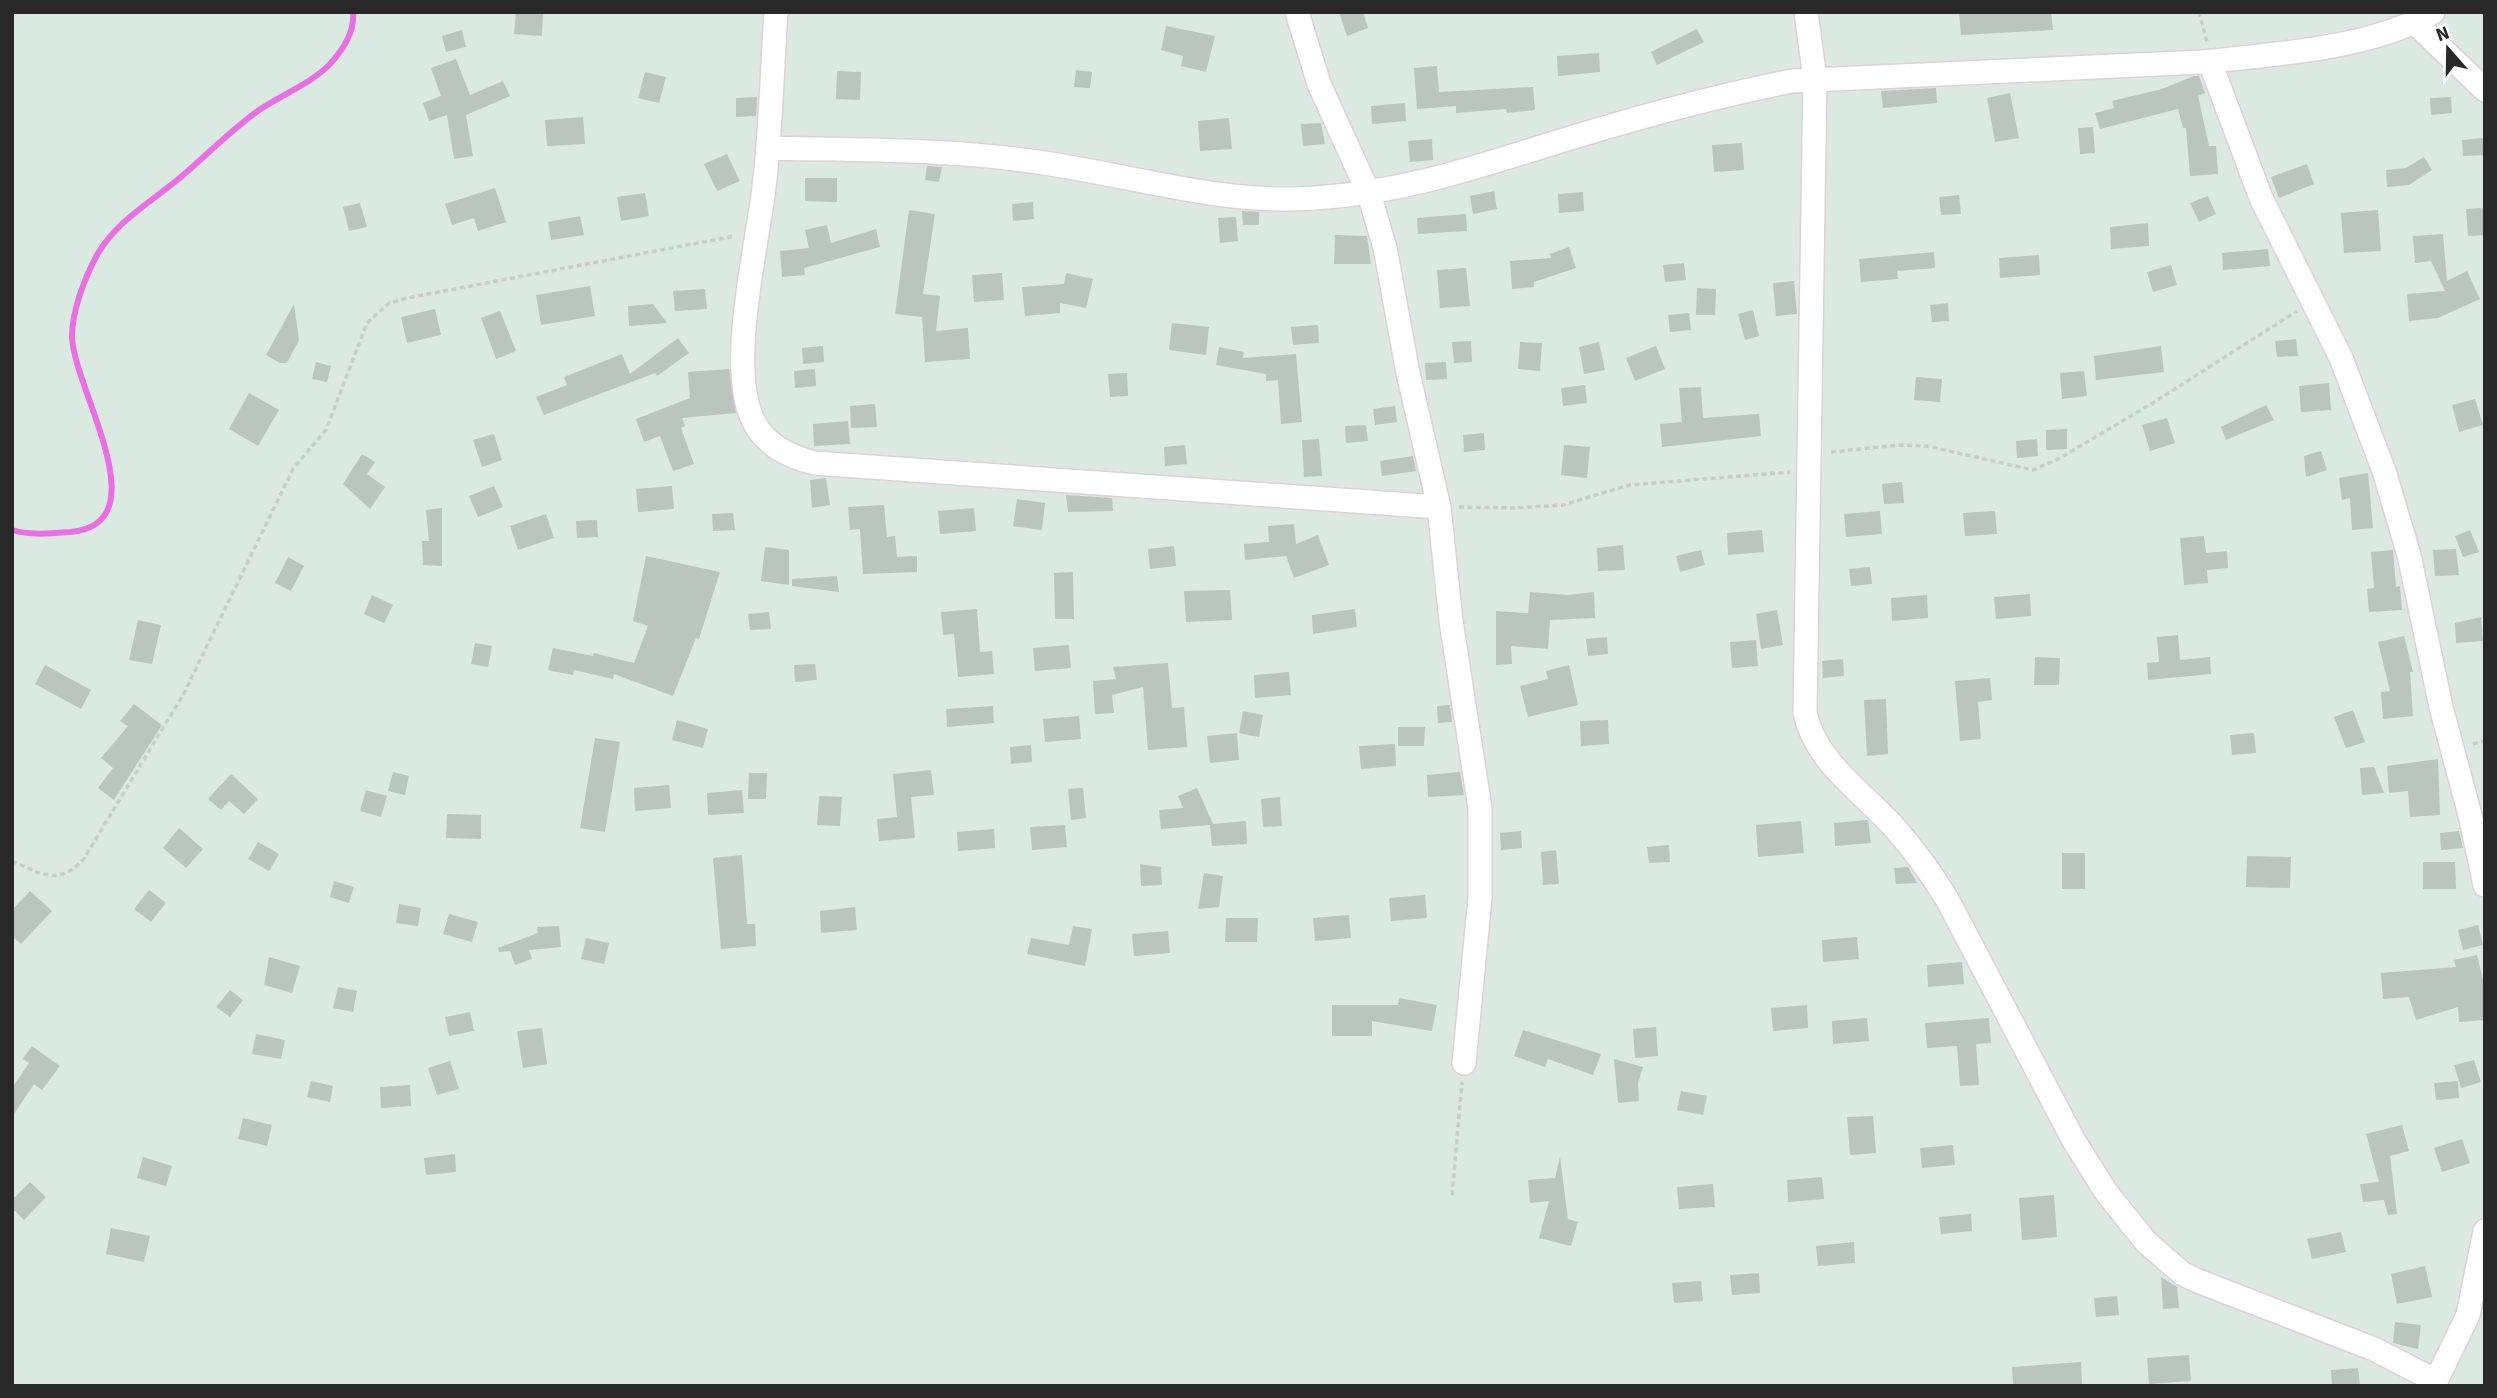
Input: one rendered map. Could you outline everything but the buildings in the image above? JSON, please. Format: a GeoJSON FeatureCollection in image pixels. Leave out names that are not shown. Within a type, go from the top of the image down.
{"type":"FeatureCollection","features":[{"type":"Feature","properties":{"kind":"street"},"geometry":{"type":"LineString","coordinates":[[776,12],[768,148],[745,326],[748,404],[760,432],[767,441],[800,459],[814,463],[1439,507]]}},
{"type":"Feature","properties":{"kind":"street"},"geometry":{"type":"LineString","coordinates":[[1297,12],[1319,84],[1369,194],[1385,248],[1408,373],[1439,507],[1451,621],[1480,808],[1480,898],[1464,1063]]}},
{"type":"Feature","properties":{"kind":"street"},"geometry":{"type":"LineString","coordinates":[[1806,12],[1815,79],[1805,713],[1812,740],[1822,756],[1894,827],[1924,863],[1947,899],[2074,1141],[2106,1192],[2146,1242],[2183,1274],[2374,1349],[2436,1381],[2468,1315],[2485,1231]]}},
{"type":"Feature","properties":{"kind":"street"},"geometry":{"type":"LineString","coordinates":[[768,148],[943,153],[1036,161],[1249,198],[1311,199],[1369,194],[1442,178],[1597,130],[1732,93],[1815,79],[2210,62],[2335,43],[2424,18],[2485,90]]}},
{"type":"Feature","properties":{"kind":"street"},"geometry":{"type":"LineString","coordinates":[[2210,62],[2261,198],[2314,300],[2368,422],[2399,519],[2485,885]]}},
{"type":"Feature","properties":{"kind":"path"},"geometry":{"type":"LineString","coordinates":[[2199,12],[2210,62]]}},
{"type":"Feature","properties":{"kind":"path"},"geometry":{"type":"LineString","coordinates":[[12,861],[58,877],[72,872],[83,860],[183,695],[293,469],[326,430],[368,323],[388,303],[527,273],[758,232]]}},
{"type":"Feature","properties":{"kind":"path"},"geometry":{"type":"LineString","coordinates":[[1439,507],[1515,509],[1563,505],[1629,485],[1807,463],[1900,445],[1927,446],[2033,470],[2060,458],[2156,401],[2314,300]]}},
{"type":"Feature","properties":{"kind":"path"},"geometry":{"type":"LineString","coordinates":[[1451,1195],[1464,1063]]}},
{"type":"Feature","properties":{"kind":"waterway"},"geometry":{"type":"LineString","coordinates":[[12,530],[34,534],[70,532],[97,523],[109,505],[111,480],[106,451],[76,359],[72,336],[80,294],[97,255],[125,221],[239,126],[330,64],[347,40],[352,27],[353,12]]}}]}
